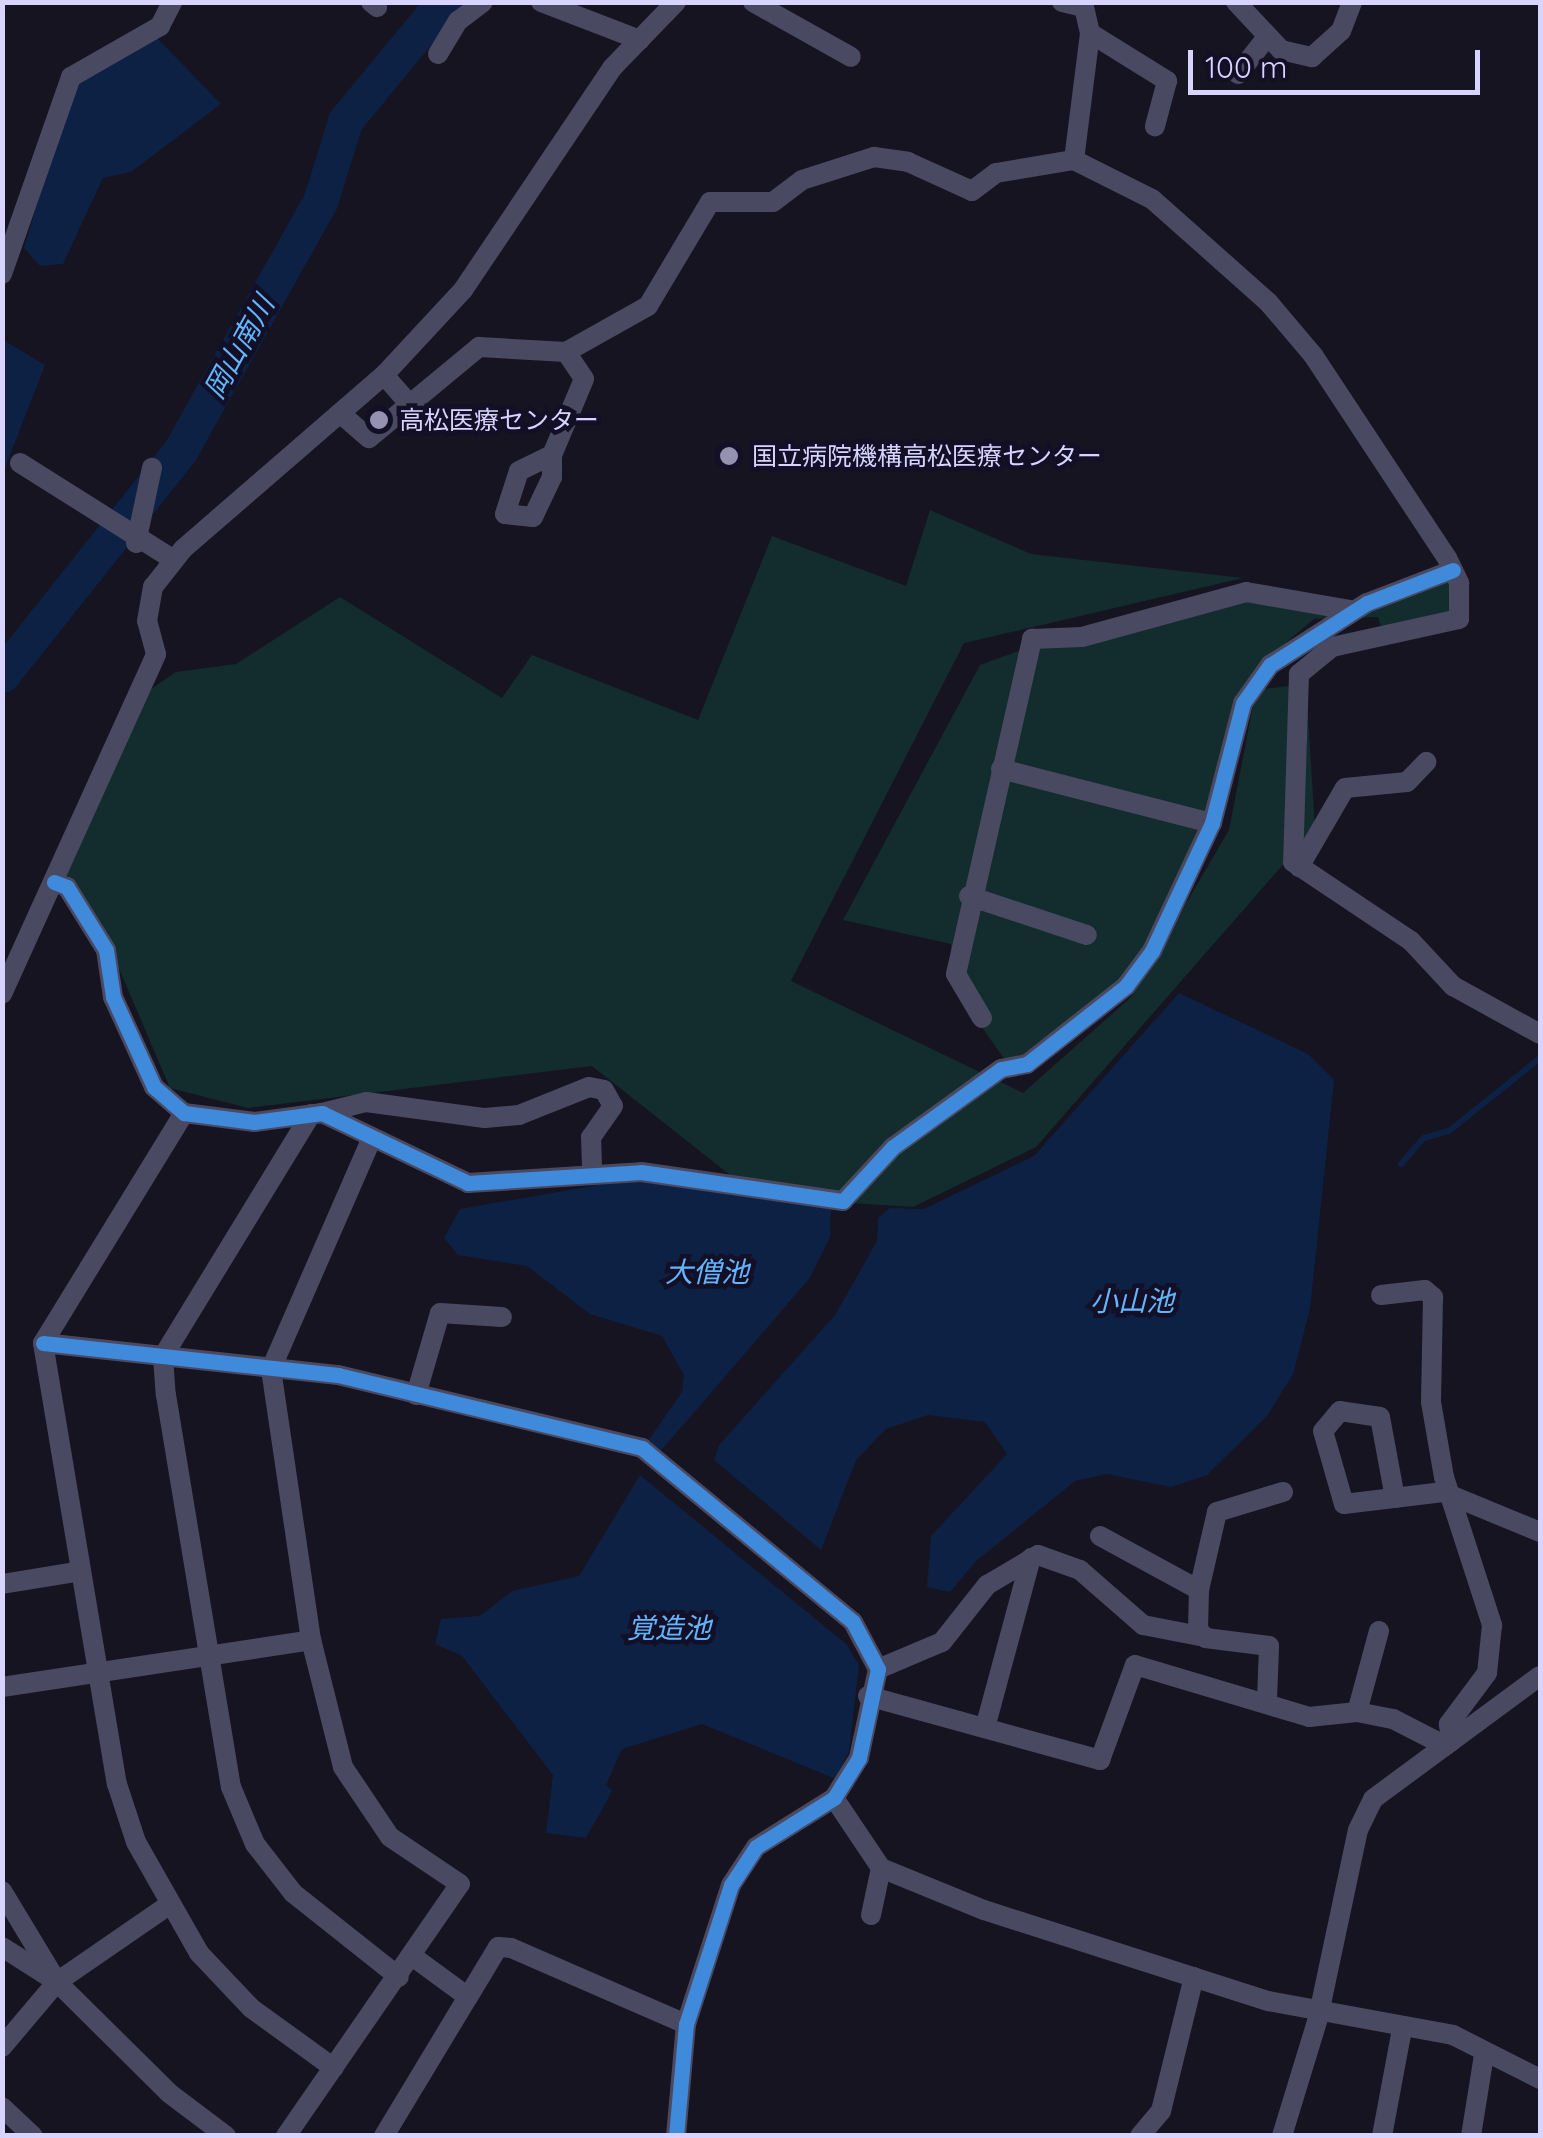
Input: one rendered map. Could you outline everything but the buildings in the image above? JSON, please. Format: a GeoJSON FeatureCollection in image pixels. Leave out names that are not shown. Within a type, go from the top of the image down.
{"type":"FeatureCollection","features":[{"type":"Feature","properties":{"kind":"street"},"geometry":{"type":"LineString","coordinates":[[2,274],[71,77],[160,26],[172,2]]}},
{"type":"Feature","properties":{"kind":"street"},"geometry":{"type":"LineString","coordinates":[[438,54],[458,22],[483,2]]}},
{"type":"Feature","properties":{"kind":"street"},"geometry":{"type":"LineString","coordinates":[[541,2],[640,40]]}},
{"type":"Feature","properties":{"kind":"street"},"geometry":{"type":"LineString","coordinates":[[2,994],[156,654],[147,621],[153,586],[174,560],[384,374],[463,290],[612,68],[676,2]]}},
{"type":"Feature","properties":{"kind":"street"},"geometry":{"type":"LineString","coordinates":[[753,2],[851,57]]}},
{"type":"Feature","properties":{"kind":"street"},"geometry":{"type":"LineString","coordinates":[[1236,2],[1280,50],[1312,58],[1341,31],[1352,2]]}},
{"type":"Feature","properties":{"kind":"street"},"geometry":{"type":"LineString","coordinates":[[1076,4],[1090,33],[1167,81],[1155,126]]}},
{"type":"Feature","properties":{"kind":"street"},"geometry":{"type":"LineString","coordinates":[[1074,160],[1090,33]]}},
{"type":"Feature","properties":{"kind":"street"},"geometry":{"type":"LineString","coordinates":[[1238,74],[1267,37]]}},
{"type":"Feature","properties":{"kind":"street"},"geometry":{"type":"LineString","coordinates":[[341,414],[364,436],[386,431],[479,346],[566,352],[648,306],[710,202],[773,202],[802,180],[874,158],[908,162],[972,191],[996,173],[1074,160],[1152,199],[1268,302],[1313,355],[1453,570],[1462,601],[1458,620],[1332,647],[1298,674],[1298,868]]}},
{"type":"Feature","properties":{"kind":"street"},"geometry":{"type":"LineString","coordinates":[[552,455],[584,379],[566,352]]}},
{"type":"Feature","properties":{"kind":"street"},"geometry":{"type":"LineString","coordinates":[[384,374],[413,408]]}},
{"type":"Feature","properties":{"kind":"street"},"geometry":{"type":"LineString","coordinates":[[20,463],[136,543],[174,560]]}},
{"type":"Feature","properties":{"kind":"street"},"geometry":{"type":"LineString","coordinates":[[136,543],[152,468]]}},
{"type":"Feature","properties":{"kind":"street"},"geometry":{"type":"LineString","coordinates":[[317,1114],[468,1183],[592,1172],[843,1201],[893,1147],[1000,1069],[1027,1064],[1126,986],[1152,950],[1212,823],[1243,702],[1270,664],[1352,610],[1453,570]]}},
{"type":"Feature","properties":{"kind":"street"},"geometry":{"type":"LineString","coordinates":[[982,1018],[956,974],[969,896],[1032,638],[1082,637],[1246,592],[1352,610]]}},
{"type":"Feature","properties":{"kind":"street"},"geometry":{"type":"LineString","coordinates":[[1298,868],[1345,788],[1406,782],[1426,762]]}},
{"type":"Feature","properties":{"kind":"street"},"geometry":{"type":"LineString","coordinates":[[1001,769],[1212,823]]}},
{"type":"Feature","properties":{"kind":"street"},"geometry":{"type":"LineString","coordinates":[[1298,868],[1412,941],[1454,986],[1540,1034]]}},
{"type":"Feature","properties":{"kind":"street"},"geometry":{"type":"LineString","coordinates":[[54,882],[67,887],[106,950],[113,997],[154,1088],[184,1113],[254,1122],[317,1114],[366,1102],[450,1115],[519,1115],[589,1087],[604,1090],[614,1106],[591,1136],[592,1172]]}},
{"type":"Feature","properties":{"kind":"street"},"geometry":{"type":"LineString","coordinates":[[969,896],[1087,935]]}},
{"type":"Feature","properties":{"kind":"street"},"geometry":{"type":"LineString","coordinates":[[184,1113],[43,1343],[117,1784],[168,1906],[251,2008],[334,2068]]}},
{"type":"Feature","properties":{"kind":"street"},"geometry":{"type":"LineString","coordinates":[[317,1114],[163,1356],[206,1656],[231,1787],[255,1844],[327,1925],[400,1976]]}},
{"type":"Feature","properties":{"kind":"street"},"geometry":{"type":"LineString","coordinates":[[286,2136],[460,1884],[390,1837],[364,1802],[330,1730],[311,1640],[271,1368],[372,1138]]}},
{"type":"Feature","properties":{"kind":"street"},"geometry":{"type":"LineString","coordinates":[[1381,1296],[1426,1290],[1432,1297],[1431,1402],[1452,1495],[1492,1626],[1493,1653],[1449,1724],[1448,1744]]}},
{"type":"Feature","properties":{"kind":"street"},"geometry":{"type":"LineString","coordinates":[[416,1395],[440,1313],[502,1317]]}},
{"type":"Feature","properties":{"kind":"street"},"geometry":{"type":"LineString","coordinates":[[43,1343],[271,1368],[416,1395],[642,1448],[854,1622],[878,1669]]}},
{"type":"Feature","properties":{"kind":"street"},"geometry":{"type":"LineString","coordinates":[[1394,1498],[1380,1417],[1340,1411],[1322,1431],[1344,1504],[1452,1495],[1540,1532]]}},
{"type":"Feature","properties":{"kind":"street"},"geometry":{"type":"LineString","coordinates":[[1206,1637],[1198,1630],[1199,1590],[1218,1512],[1283,1492]]}},
{"type":"Feature","properties":{"kind":"street"},"geometry":{"type":"LineString","coordinates":[[1100,1536],[1199,1590]]}},
{"type":"Feature","properties":{"kind":"street"},"geometry":{"type":"LineString","coordinates":[[676,2136],[686,2024],[731,1886],[756,1847],[834,1798],[859,1758],[868,1696],[878,1669],[942,1642],[987,1585],[1031,1558],[1051,1556],[1080,1570],[1143,1624],[1269,1646],[1268,1699]]}},
{"type":"Feature","properties":{"kind":"street"},"geometry":{"type":"LineString","coordinates":[[985,1728],[1031,1558]]}},
{"type":"Feature","properties":{"kind":"street"},"geometry":{"type":"LineString","coordinates":[[2,1584],[81,1571]]}},
{"type":"Feature","properties":{"kind":"street"},"geometry":{"type":"LineString","coordinates":[[1356,1712],[1379,1631]]}},
{"type":"Feature","properties":{"kind":"street"},"geometry":{"type":"LineString","coordinates":[[2,1687],[311,1640]]}},
{"type":"Feature","properties":{"kind":"street"},"geometry":{"type":"LineString","coordinates":[[868,1696],[1100,1760],[1135,1665],[1268,1699],[1309,1717],[1356,1712],[1448,1744]]}},
{"type":"Feature","properties":{"kind":"street"},"geometry":{"type":"LineString","coordinates":[[1282,2136],[1319,2013],[1358,1830],[1373,1799],[1540,1678]]}},
{"type":"Feature","properties":{"kind":"street"},"geometry":{"type":"LineString","coordinates":[[834,1798],[881,1868],[984,1910],[1319,2013],[1453,2035],[1484,2056],[1540,2079]]}},
{"type":"Feature","properties":{"kind":"street"},"geometry":{"type":"LineString","coordinates":[[872,1914],[881,1868]]}},
{"type":"Feature","properties":{"kind":"street"},"geometry":{"type":"LineString","coordinates":[[2,1891],[57,1982]]}},
{"type":"Feature","properties":{"kind":"street"},"geometry":{"type":"LineString","coordinates":[[2,2047],[57,1982],[168,1906]]}},
{"type":"Feature","properties":{"kind":"street"},"geometry":{"type":"LineString","coordinates":[[2,1947],[57,1982],[169,2093],[226,2136]]}},
{"type":"Feature","properties":{"kind":"street"},"geometry":{"type":"LineString","coordinates":[[384,2136],[498,1947],[511,1948],[686,2024]]}},
{"type":"Feature","properties":{"kind":"street"},"geometry":{"type":"LineString","coordinates":[[412,1956],[468,1997]]}},
{"type":"Feature","properties":{"kind":"street"},"geometry":{"type":"LineString","coordinates":[[1140,2136],[1161,2112],[1194,1977]]}},
{"type":"Feature","properties":{"kind":"street"},"geometry":{"type":"LineString","coordinates":[[1382,2136],[1402,2029]]}},
{"type":"Feature","properties":{"kind":"street"},"geometry":{"type":"LineString","coordinates":[[1471,2136],[1484,2056]]}},
{"type":"Feature","properties":{"kind":"street"},"geometry":{"type":"LineString","coordinates":[[2,2107],[33,2136]]}},
{"type":"Feature","properties":{"kind":"green space"},"geometry":{"type":"Polygon","coordinates":[[[930,510],[1031,554],[1243,578],[964,643],[791,981],[1023,1093],[1131,997],[1229,830],[1256,690],[1306,684],[1315,828],[1036,1147],[913,1207],[758,1197],[592,1066],[248,1108],[170,1088],[114,957],[65,872],[148,691],[176,672],[236,664],[340,597],[502,698],[532,655],[698,720],[772,536],[906,586],[930,510]]]}},
{"type":"Feature","properties":{"kind":"green space"},"geometry":{"type":"Polygon","coordinates":[[[1452,579],[1453,619],[1382,629],[1378,617],[1314,619],[1263,662],[1236,699],[1203,825],[1148,948],[1125,982],[1011,1069],[952,984],[951,944],[843,920],[980,665],[1041,643],[1245,597],[1314,613],[1452,579]]]}},
{"type":"Feature","properties":{"kind":"water"},"geometry":{"type":"Polygon","coordinates":[[[156,37],[221,104],[131,172],[103,178],[63,264],[40,266],[24,248],[73,86],[156,37]]]}},
{"type":"Feature","properties":{"kind":"water"},"geometry":{"type":"Polygon","coordinates":[[[3,340],[45,365],[3,473],[3,340]]]}},
{"type":"Feature","properties":{"kind":"water","name":"小山池"},"geometry":{"type":"Polygon","coordinates":[[[1179,993],[1308,1054],[1334,1080],[1310,1309],[1293,1374],[1267,1416],[1207,1475],[1171,1487],[1107,1474],[1075,1481],[975,1562],[950,1592],[927,1587],[931,1536],[1007,1454],[985,1422],[928,1415],[886,1429],[856,1460],[821,1550],[714,1460],[719,1445],[835,1315],[877,1241],[878,1218],[890,1208],[924,1209],[1034,1156],[1179,993]]]}},
{"type":"Feature","properties":{"kind":"water","name":"大僧池"},"geometry":{"type":"Polygon","coordinates":[[[627,1180],[831,1209],[830,1237],[809,1279],[659,1453],[646,1444],[682,1392],[684,1375],[662,1336],[590,1314],[527,1266],[458,1255],[444,1238],[460,1209],[627,1180]]]}},
{"type":"Feature","properties":{"kind":"water","name":"覚造池"},"geometry":{"type":"Polygon","coordinates":[[[640,1475],[846,1644],[859,1665],[849,1751],[836,1779],[702,1724],[622,1749],[606,1785],[612,1791],[586,1838],[546,1833],[553,1775],[462,1656],[435,1644],[441,1619],[480,1616],[512,1591],[579,1576],[640,1475]]]}},
{"type":"Feature","properties":{"kind":"waterway","name":"岡山南川"},"geometry":{"type":"LineString","coordinates":[[2,675],[180,451],[320,202],[345,121],[443,2]]}},
{"type":"Feature","properties":{"kind":"waterway"},"geometry":{"type":"LineString","coordinates":[[1401,1164],[1424,1138],[1449,1131],[1540,1058]]}},
{"type":"Feature","properties":{"kind":"cycle path"},"geometry":{"type":"LineString","coordinates":[[54,882],[67,887],[106,950],[113,997],[154,1087],[184,1113],[254,1122],[322,1113],[468,1183],[641,1172],[843,1201],[893,1147],[1001,1069],[1027,1064],[1126,986],[1152,951],[1212,823],[1243,703],[1270,665],[1367,603],[1453,570]]}},
{"type":"Feature","properties":{"kind":"cycle path"},"geometry":{"type":"LineString","coordinates":[[43,1343],[338,1375],[642,1448],[853,1622],[878,1669],[859,1758],[834,1798],[756,1847],[731,1885],[686,2024],[676,2136]]}},
{"type":"Feature","properties":{"kind":"place","name":"高松医療センター"},"geometry":{"type":"Point","coordinates":[379,420]}},
{"type":"Feature","properties":{"kind":"place","name":"国立病院機構高松医療センター"},"geometry":{"type":"Point","coordinates":[729,456]}}]}
